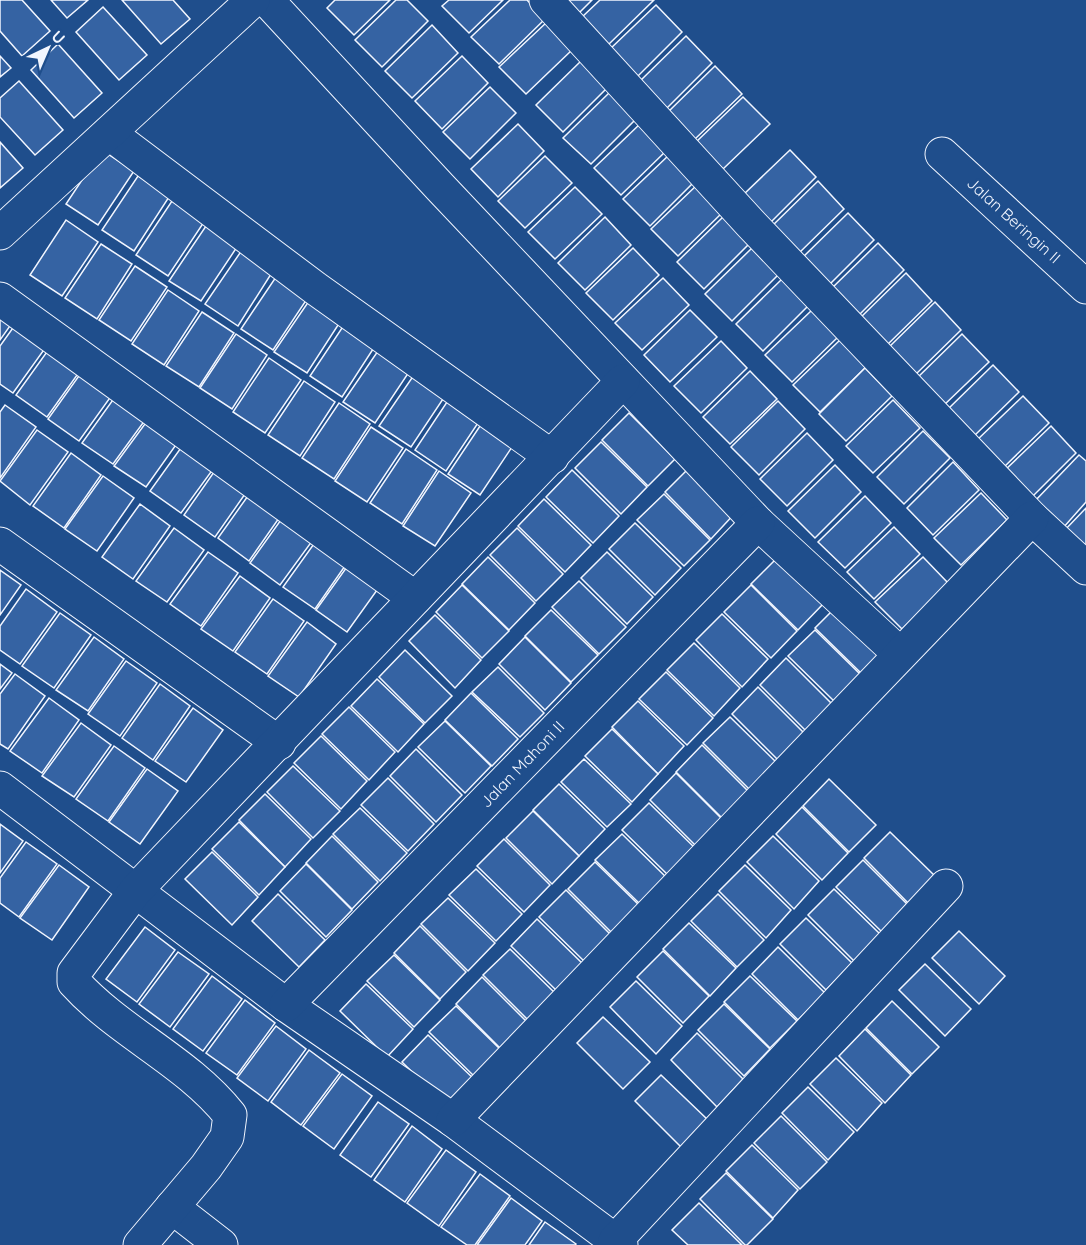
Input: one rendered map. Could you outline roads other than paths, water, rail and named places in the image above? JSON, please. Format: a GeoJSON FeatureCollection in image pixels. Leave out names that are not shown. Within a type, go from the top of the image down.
{"type":"FeatureCollection","features":[{"type":"Feature","properties":{"kind":"street"},"geometry":{"type":"LineString","coordinates":[[0,233],[253,0]]}},
{"type":"Feature","properties":{"kind":"street"},"geometry":{"type":"LineString","coordinates":[[267,0],[758,523],[900,654]]}},
{"type":"Feature","properties":{"kind":"street"},"geometry":{"type":"LineString","coordinates":[[546,0],[751,224],[1032,518],[1086,568]]}},
{"type":"Feature","properties":{"kind":"street"},"geometry":{"type":"LineString","coordinates":[[109,133],[315,288],[552,457]]}},
{"type":"Feature","properties":{"kind":"street","name":"Jalan Beringin II"},"geometry":{"type":"LineString","coordinates":[[942,154],[1086,287]]}},
{"type":"Feature","properties":{"kind":"street"},"geometry":{"type":"LineString","coordinates":[[0,298],[415,598]]}},
{"type":"Feature","properties":{"kind":"street"},"geometry":{"type":"LineString","coordinates":[[140,1245],[206,1167],[227,1137],[230,1115],[217,1099],[198,1082],[90,999],[74,982],[74,973],[136,890],[623,381]]}},
{"type":"Feature","properties":{"kind":"street"},"geometry":{"type":"LineString","coordinates":[[453,1120],[1032,518]]}},
{"type":"Feature","properties":{"kind":"street","name":"Jalan Mahoni II"},"geometry":{"type":"LineString","coordinates":[[286,1005],[758,523]]}},
{"type":"Feature","properties":{"kind":"street"},"geometry":{"type":"LineString","coordinates":[[0,544],[279,742]]}},
{"type":"Feature","properties":{"kind":"street"},"geometry":{"type":"LineString","coordinates":[[0,788],[286,1005],[453,1120],[618,1243],[946,886]]}},
{"type":"Feature","properties":{"kind":"street"},"geometry":{"type":"LineString","coordinates":[[172,1207],[221,1245]]}}]}
